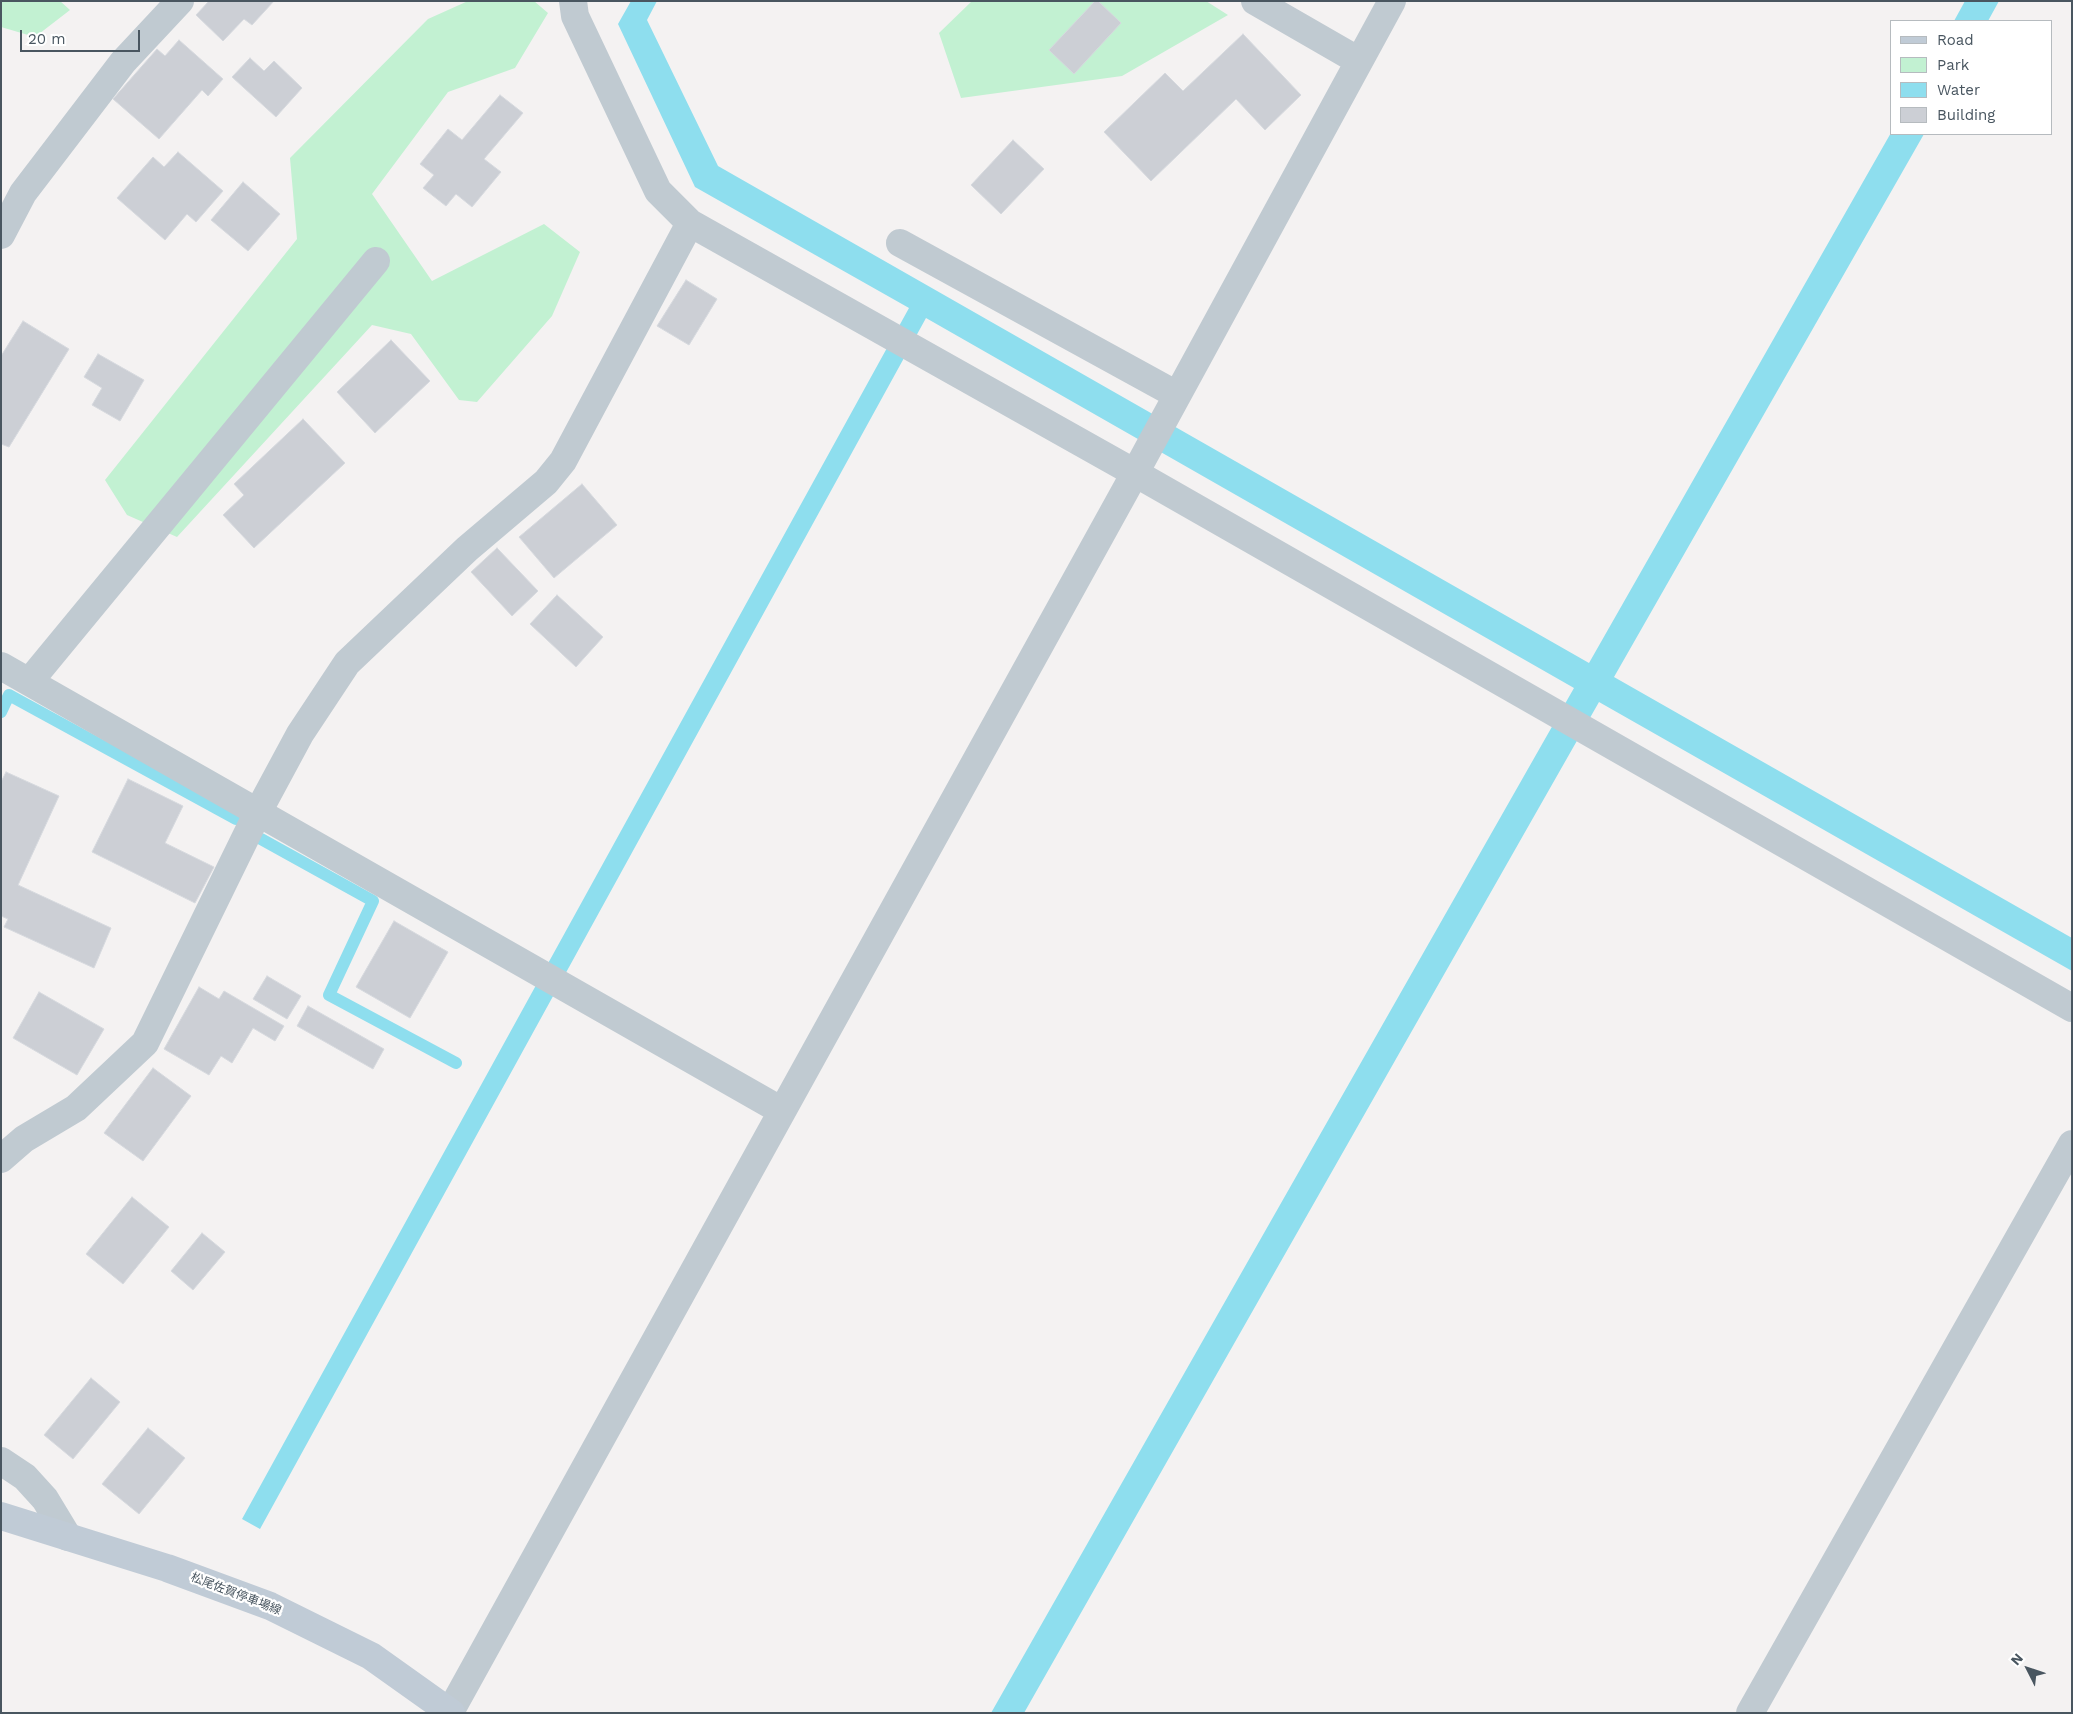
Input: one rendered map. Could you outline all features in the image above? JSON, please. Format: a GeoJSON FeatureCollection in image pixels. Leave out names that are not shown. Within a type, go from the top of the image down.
{"type":"FeatureCollection","features":[{"type":"Feature","properties":{"kind":"main road","name":"松尾佐賀停車場線"},"geometry":{"type":"LineString","coordinates":[[1,1516],[167,1568],[270,1606],[371,1656],[450,1712]]}},
{"type":"Feature","properties":{"kind":"street"},"geometry":{"type":"LineString","coordinates":[[1,235],[23,193],[117,70],[180,1]]}},
{"type":"Feature","properties":{"kind":"street"},"geometry":{"type":"LineString","coordinates":[[573,1],[575,16],[658,191],[690,223],[918,351],[1140,464],[1591,734],[2072,1008]]}},
{"type":"Feature","properties":{"kind":"street"},"geometry":{"type":"LineString","coordinates":[[1254,1],[1359,61]]}},
{"type":"Feature","properties":{"kind":"street"},"geometry":{"type":"LineString","coordinates":[[450,1712],[1140,464],[1392,1]]}},
{"type":"Feature","properties":{"kind":"street"},"geometry":{"type":"LineString","coordinates":[[1,1159],[24,1139],[76,1108],[145,1043],[258,812],[300,734],[348,663],[467,549],[546,482],[563,461],[690,223]]}},
{"type":"Feature","properties":{"kind":"street"},"geometry":{"type":"LineString","coordinates":[[900,243],[1172,404]]}},
{"type":"Feature","properties":{"kind":"street"},"geometry":{"type":"LineString","coordinates":[[29,682],[376,261]]}},
{"type":"Feature","properties":{"kind":"street"},"geometry":{"type":"LineString","coordinates":[[1,666],[782,1111]]}},
{"type":"Feature","properties":{"kind":"street"},"geometry":{"type":"LineString","coordinates":[[1750,1713],[2072,1144]]}},
{"type":"Feature","properties":{"kind":"street"},"geometry":{"type":"LineString","coordinates":[[1,1461],[25,1477],[45,1499],[68,1536]]}},
{"type":"Feature","properties":{"kind":"green space"},"geometry":{"type":"Polygon","coordinates":[[[1,1],[60,1],[70,10],[35,37],[1,27],[1,1]]]}},
{"type":"Feature","properties":{"kind":"green space"},"geometry":{"type":"Polygon","coordinates":[[[468,1],[534,1],[548,13],[515,68],[448,92],[372,194],[432,281],[544,224],[580,252],[552,316],[477,402],[459,400],[411,334],[372,325],[177,537],[127,515],[105,480],[297,239],[290,158],[428,19],[468,1]]]}},
{"type":"Feature","properties":{"kind":"green space"},"geometry":{"type":"Polygon","coordinates":[[[972,1],[1206,1],[1228,15],[1122,76],[961,98],[939,33],[972,1]]]}},
{"type":"Feature","properties":{"kind":"water"},"geometry":{"type":"Polygon","coordinates":[[[631,1],[657,1],[647,20],[718,166],[1589,663],[1890,135],[1923,135],[1614,677],[2072,938],[2072,971],[1599,702],[1024,1713],[991,1713],[1574,688],[926,318],[260,1529],[242,1519],[909,308],[695,187],[618,24],[631,1]]]}},
{"type":"Feature","properties":{"kind":"water"},"geometry":{"type":"Polygon","coordinates":[[[1965,1],[1999,1],[1989,20],[1955,20],[1965,1]]]}},
{"type":"Feature","properties":{"kind":"building"},"geometry":{"type":"Polygon","coordinates":[[[209,1],[274,1],[252,25],[244,19],[223,41],[196,15],[209,1]]]}},
{"type":"Feature","properties":{"kind":"building"},"geometry":{"type":"Polygon","coordinates":[[[1095,1],[1098,1],[1121,23],[1074,74],[1049,50],[1095,1]]]}},
{"type":"Feature","properties":{"kind":"building"},"geometry":{"type":"Polygon","coordinates":[[[1243,34],[1301,95],[1265,130],[1236,99],[1151,181],[1104,132],[1165,73],[1183,91],[1243,34]]]}},
{"type":"Feature","properties":{"kind":"building"},"geometry":{"type":"Polygon","coordinates":[[[179,40],[223,79],[208,96],[202,90],[159,139],[113,99],[157,49],[165,56],[179,40]]]}},
{"type":"Feature","properties":{"kind":"building"},"geometry":{"type":"Polygon","coordinates":[[[250,58],[264,71],[274,61],[302,88],[276,117],[232,77],[250,58]]]}},
{"type":"Feature","properties":{"kind":"building"},"geometry":{"type":"Polygon","coordinates":[[[500,95],[523,113],[484,159],[501,172],[472,207],[456,194],[446,206],[423,188],[434,175],[420,164],[448,129],[462,140],[500,95]]]}},
{"type":"Feature","properties":{"kind":"building"},"geometry":{"type":"Polygon","coordinates":[[[1013,140],[1044,169],[1001,214],[971,185],[1013,140]]]}},
{"type":"Feature","properties":{"kind":"building"},"geometry":{"type":"Polygon","coordinates":[[[178,152],[223,191],[196,222],[187,214],[165,240],[117,198],[153,157],[164,167],[178,152]]]}},
{"type":"Feature","properties":{"kind":"building"},"geometry":{"type":"Polygon","coordinates":[[[243,182],[280,214],[248,251],[211,220],[243,182]]]}},
{"type":"Feature","properties":{"kind":"building"},"geometry":{"type":"Polygon","coordinates":[[[686,280],[717,299],[689,345],[657,326],[686,280]]]}},
{"type":"Feature","properties":{"kind":"building"},"geometry":{"type":"Polygon","coordinates":[[[23,321],[69,349],[9,447],[1,444],[1,356],[23,321]]]}},
{"type":"Feature","properties":{"kind":"building"},"geometry":{"type":"Polygon","coordinates":[[[391,340],[430,381],[375,433],[337,392],[391,340]]]}},
{"type":"Feature","properties":{"kind":"building"},"geometry":{"type":"Polygon","coordinates":[[[98,354],[144,380],[120,421],[92,405],[102,388],[84,377],[98,354]]]}},
{"type":"Feature","properties":{"kind":"building"},"geometry":{"type":"Polygon","coordinates":[[[303,419],[345,463],[254,548],[223,515],[244,495],[234,484],[303,419]]]}},
{"type":"Feature","properties":{"kind":"building"},"geometry":{"type":"Polygon","coordinates":[[[582,484],[617,525],[554,578],[519,537],[582,484]]]}},
{"type":"Feature","properties":{"kind":"building"},"geometry":{"type":"Polygon","coordinates":[[[497,548],[538,591],[512,616],[471,572],[497,548]]]}},
{"type":"Feature","properties":{"kind":"building"},"geometry":{"type":"Polygon","coordinates":[[[557,595],[603,637],[576,667],[530,624],[557,595]]]}},
{"type":"Feature","properties":{"kind":"building"},"geometry":{"type":"Polygon","coordinates":[[[6,772],[59,796],[18,885],[111,928],[94,968],[4,927],[8,919],[1,916],[1,782],[6,772]]]}},
{"type":"Feature","properties":{"kind":"building"},"geometry":{"type":"Polygon","coordinates":[[[128,779],[183,806],[165,843],[214,867],[195,903],[92,852],[128,779]]]}},
{"type":"Feature","properties":{"kind":"building"},"geometry":{"type":"Polygon","coordinates":[[[394,921],[448,952],[410,1018],[356,987],[394,921]]]}},
{"type":"Feature","properties":{"kind":"building"},"geometry":{"type":"Polygon","coordinates":[[[267,976],[301,996],[287,1019],[253,999],[267,976]]]}},
{"type":"Feature","properties":{"kind":"building"},"geometry":{"type":"Polygon","coordinates":[[[199,987],[219,999],[224,991],[284,1026],[275,1041],[253,1028],[232,1063],[221,1056],[209,1075],[164,1049],[199,987]]]}},
{"type":"Feature","properties":{"kind":"building"},"geometry":{"type":"Polygon","coordinates":[[[39,992],[104,1029],[77,1075],[13,1038],[39,992]]]}},
{"type":"Feature","properties":{"kind":"building"},"geometry":{"type":"Polygon","coordinates":[[[308,1006],[384,1049],[373,1069],[297,1026],[308,1006]]]}},
{"type":"Feature","properties":{"kind":"building"},"geometry":{"type":"Polygon","coordinates":[[[153,1068],[191,1096],[143,1161],[104,1133],[153,1068]]]}},
{"type":"Feature","properties":{"kind":"building"},"geometry":{"type":"Polygon","coordinates":[[[132,1197],[169,1227],[123,1284],[86,1254],[132,1197]]]}},
{"type":"Feature","properties":{"kind":"building"},"geometry":{"type":"Polygon","coordinates":[[[202,1233],[225,1252],[193,1290],[171,1271],[202,1233]]]}},
{"type":"Feature","properties":{"kind":"building"},"geometry":{"type":"Polygon","coordinates":[[[91,1378],[120,1402],[73,1459],[44,1435],[91,1378]]]}},
{"type":"Feature","properties":{"kind":"building"},"geometry":{"type":"Polygon","coordinates":[[[148,1428],[185,1458],[139,1514],[102,1484],[148,1428]]]}},
{"type":"Feature","properties":{"kind":"waterway"},"geometry":{"type":"LineString","coordinates":[[1,712],[9,695],[236,819]]}},
{"type":"Feature","properties":{"kind":"waterway"},"geometry":{"type":"LineString","coordinates":[[261,839],[373,901],[329,995],[456,1063]]}}]}
